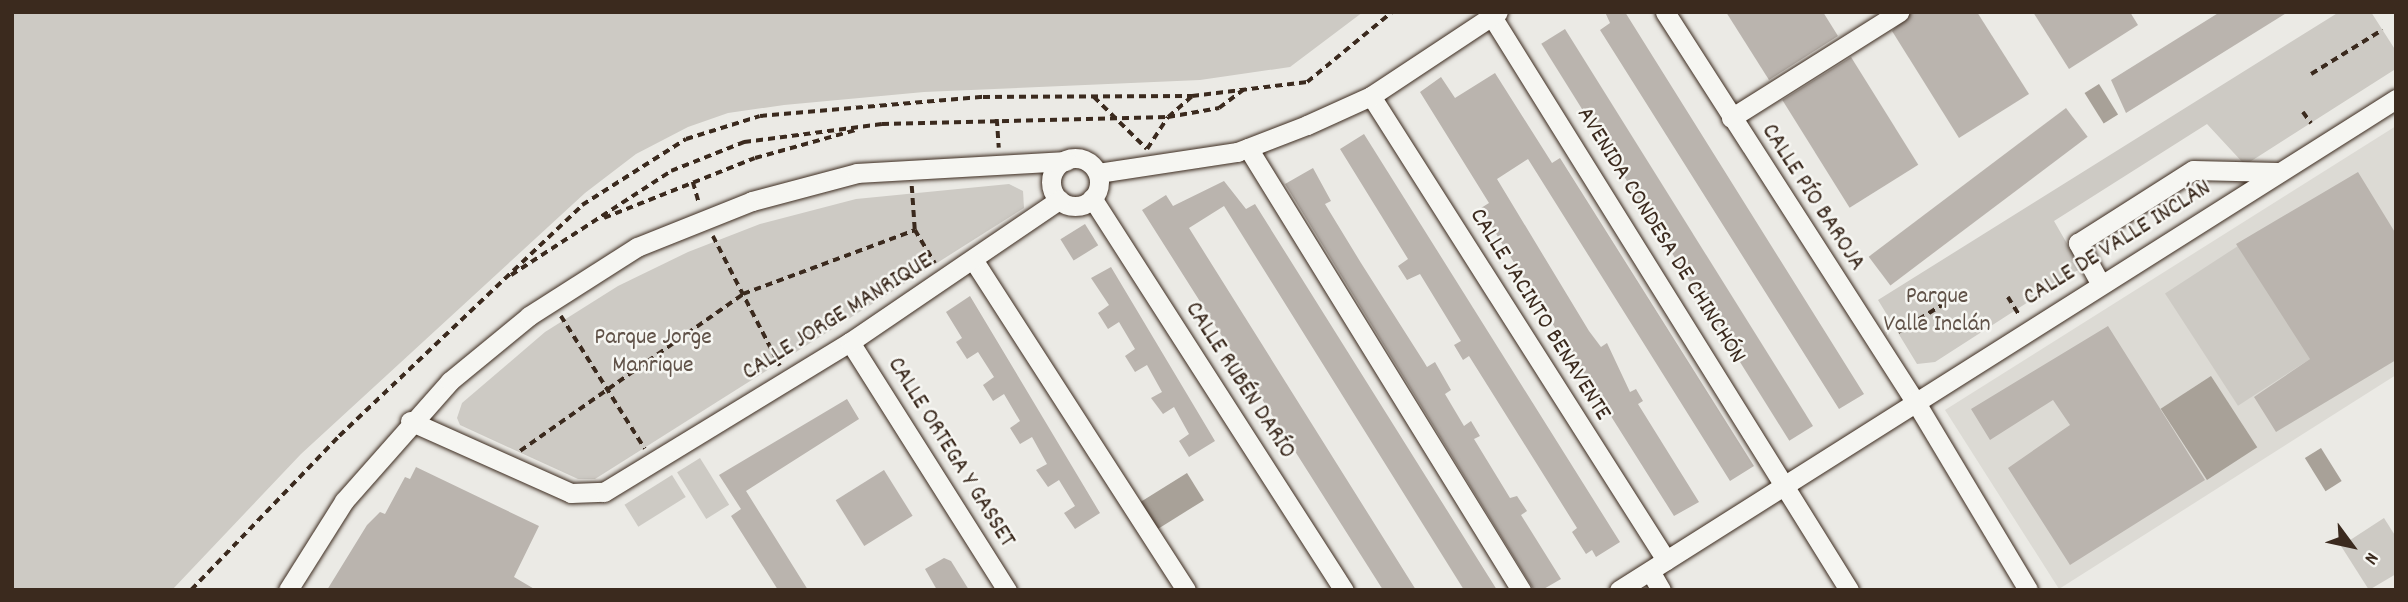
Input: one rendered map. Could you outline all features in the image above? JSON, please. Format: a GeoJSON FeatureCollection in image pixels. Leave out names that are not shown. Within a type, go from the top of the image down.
{"type":"FeatureCollection","features":[{"type":"Feature","properties":{"kind":"street","name":"CALLE PÍO BAROJA"},"geometry":{"type":"LineString","coordinates":[[1665,12],[1915,401],[2028,590]]}},
{"type":"Feature","properties":{"kind":"street"},"geometry":{"type":"LineString","coordinates":[[1731,118],[1899,12]]}},
{"type":"Feature","properties":{"kind":"street","name":"AVENIDA CONDESA DE CHINCHÓN"},"geometry":{"type":"LineString","coordinates":[[1098,173],[1248,148],[1371,96],[1495,14],[1787,484],[1849,590]]}},
{"type":"Feature","properties":{"kind":"street","name":"CALLE JACINTO BENAVENTE"},"geometry":{"type":"LineString","coordinates":[[1371,96],[1666,560]]}},
{"type":"Feature","properties":{"kind":"street","name":"CALLE DE VALLE INCLÁN"},"geometry":{"type":"LineString","coordinates":[[1619,590],[2100,283],[2396,99]]}},
{"type":"Feature","properties":{"kind":"street"},"geometry":{"type":"LineString","coordinates":[[1248,148],[1521,590]]}},
{"type":"Feature","properties":{"kind":"street"},"geometry":{"type":"LineString","coordinates":[[288,590],[344,501],[410,421],[450,381],[552,301],[637,247],[751,201],[857,173],[1009,162],[1066,161],[1081,158],[1098,173],[1092,198],[1079,206],[1059,201],[1050,182],[1009,162]]}},
{"type":"Feature","properties":{"kind":"street"},"geometry":{"type":"LineString","coordinates":[[1050,182],[1066,161]]}},
{"type":"Feature","properties":{"kind":"street"},"geometry":{"type":"LineString","coordinates":[[2100,283],[2077,243],[2193,170],[2278,172]]}},
{"type":"Feature","properties":{"kind":"street","name":"CALLE RUBÉN DARÍO"},"geometry":{"type":"LineString","coordinates":[[1092,198],[1344,590]]}},
{"type":"Feature","properties":{"kind":"street","name":"CALLE JORGE MANRIQUE"},"geometry":{"type":"LineString","coordinates":[[410,421],[503,463],[589,496],[654,462],[850,342],[974,261],[1059,201]]}},
{"type":"Feature","properties":{"kind":"street"},"geometry":{"type":"LineString","coordinates":[[974,261],[1186,590]]}},
{"type":"Feature","properties":{"kind":"street","name":"CALLE ORTEGA Y GASSET"},"geometry":{"type":"LineString","coordinates":[[850,342],[1007,590]]}},
{"type":"Feature","properties":{"kind":"street"},"geometry":{"type":"LineString","coordinates":[[1650,571],[1661,590]]}},
{"type":"Feature","properties":{"kind":"path"},"geometry":{"type":"LineString","coordinates":[[2311,74],[2382,30]]}},
{"type":"Feature","properties":{"kind":"path"},"geometry":{"type":"LineString","coordinates":[[506,278],[671,171],[744,142],[812,129],[997,119],[1168,117],[1219,108],[1245,89]]}},
{"type":"Feature","properties":{"kind":"path"},"geometry":{"type":"LineString","coordinates":[[1094,97],[1147,149],[1168,117],[1192,96]]}},
{"type":"Feature","properties":{"kind":"path"},"geometry":{"type":"LineString","coordinates":[[2303,112],[2311,123]]}},
{"type":"Feature","properties":{"kind":"path"},"geometry":{"type":"LineString","coordinates":[[997,119],[1009,162]]}},
{"type":"Feature","properties":{"kind":"path"},"geometry":{"type":"LineString","coordinates":[[599,220],[755,158],[856,130]]}},
{"type":"Feature","properties":{"kind":"path"},"geometry":{"type":"LineString","coordinates":[[911,169],[915,230],[945,280]]}},
{"type":"Feature","properties":{"kind":"path"},"geometry":{"type":"LineString","coordinates":[[705,220],[788,380]]}},
{"type":"Feature","properties":{"kind":"path"},"geometry":{"type":"LineString","coordinates":[[503,463],[606,387],[743,294],[915,230]]}},
{"type":"Feature","properties":{"kind":"path"},"geometry":{"type":"LineString","coordinates":[[1898,332],[1968,289]]}},
{"type":"Feature","properties":{"kind":"path"},"geometry":{"type":"LineString","coordinates":[[2008,297],[2029,329]]}},
{"type":"Feature","properties":{"kind":"path"},"geometry":{"type":"LineString","coordinates":[[552,301],[654,462]]}},
{"type":"Feature","properties":{"kind":"shaded area"},"geometry":{"type":"Polygon","coordinates":[[[2099,84],[2118,115],[2104,124],[2085,93],[2099,84]]]}},
{"type":"Feature","properties":{"kind":"shaded area"},"geometry":{"type":"Polygon","coordinates":[[[2396,126],[2396,375],[2059,589],[1945,410],[2396,126]]]}},
{"type":"Feature","properties":{"kind":"shaded area"},"geometry":{"type":"Polygon","coordinates":[[[2211,376],[2257,447],[2207,480],[2161,409],[2211,376]]]}},
{"type":"Feature","properties":{"kind":"shaded area"},"geometry":{"type":"Polygon","coordinates":[[[2321,448],[2342,481],[2326,491],[2305,458],[2321,448]]]}},
{"type":"Feature","properties":{"kind":"shaded area"},"geometry":{"type":"Polygon","coordinates":[[[1187,473],[1204,500],[1152,532],[1135,505],[1187,473]]]}},
{"type":"Feature","properties":{"kind":"green space"},"geometry":{"type":"Polygon","coordinates":[[[12,12],[1363,12],[1290,67],[1200,80],[924,92],[784,105],[728,113],[688,127],[636,154],[585,193],[301,454],[172,590],[12,590],[12,12]]]}},
{"type":"Feature","properties":{"kind":"green space","name":"Parque Valle Inclán"},"geometry":{"type":"Polygon","coordinates":[[[2339,12],[2371,12],[2396,51],[2394,70],[2245,165],[2207,124],[2054,221],[2081,268],[1935,362],[1917,364],[1878,300],[2339,12]]]}},
{"type":"Feature","properties":{"kind":"green space","name":"Parque Jorge Manrique"},"geometry":{"type":"Polygon","coordinates":[[[1009,184],[1023,191],[1024,208],[595,479],[578,479],[460,425],[457,418],[462,403],[545,332],[618,286],[688,252],[760,224],[856,199],[1009,184]]]}},
{"type":"Feature","properties":{"kind":"green space"},"geometry":{"type":"Polygon","coordinates":[[[2238,246],[2311,358],[2238,406],[2165,293],[2238,246]]]}},
{"type":"Feature","properties":{"kind":"green space"},"geometry":{"type":"Polygon","coordinates":[[[700,458],[729,505],[706,519],[677,472],[700,458]]]}},
{"type":"Feature","properties":{"kind":"green space"},"geometry":{"type":"Polygon","coordinates":[[[672,475],[686,497],[638,527],[625,505],[672,475]]]}},
{"type":"Feature","properties":{"kind":"green space"},"geometry":{"type":"Polygon","coordinates":[[[2384,518],[2396,537],[2396,574],[2369,590],[2341,546],[2384,518]]]}},
{"type":"Feature","properties":{"kind":"building"},"geometry":{"type":"Polygon","coordinates":[[[1605,12],[1625,12],[1864,394],[1839,409],[1600,30],[1610,23],[1605,12]]]}},
{"type":"Feature","properties":{"kind":"building"},"geometry":{"type":"Polygon","coordinates":[[[1726,12],[1823,12],[1838,36],[1769,80],[1726,12]]]}},
{"type":"Feature","properties":{"kind":"building"},"geometry":{"type":"Polygon","coordinates":[[[1911,12],[1977,12],[2029,94],[1959,138],[1892,31],[1911,12]]]}},
{"type":"Feature","properties":{"kind":"building"},"geometry":{"type":"Polygon","coordinates":[[[2033,12],[2130,12],[2138,25],[2069,69],[2033,12]]]}},
{"type":"Feature","properties":{"kind":"building"},"geometry":{"type":"Polygon","coordinates":[[[2220,12],[2288,12],[2126,113],[2111,80],[2220,12]]]}},
{"type":"Feature","properties":{"kind":"building"},"geometry":{"type":"Polygon","coordinates":[[[1565,29],[1813,426],[1789,441],[1541,44],[1565,29]]]}},
{"type":"Feature","properties":{"kind":"building"},"geometry":{"type":"Polygon","coordinates":[[[1851,57],[1918,165],[1850,208],[1782,100],[1851,57]]]}},
{"type":"Feature","properties":{"kind":"building"},"geometry":{"type":"Polygon","coordinates":[[[1495,73],[1552,163],[1560,158],[1754,466],[1730,481],[1528,159],[1497,179],[1589,331],[1601,347],[1607,343],[1630,392],[1636,389],[1643,401],[1638,404],[1699,502],[1674,516],[1501,242],[1481,208],[1489,203],[1420,92],[1441,77],[1455,98],[1495,73]]]}},
{"type":"Feature","properties":{"kind":"building"},"geometry":{"type":"Polygon","coordinates":[[[2066,108],[2088,137],[1890,285],[1869,257],[2066,108]]]}},
{"type":"Feature","properties":{"kind":"building"},"geometry":{"type":"Polygon","coordinates":[[[1364,134],[1620,542],[1596,557],[1592,550],[1586,554],[1572,532],[1577,528],[1469,356],[1463,360],[1454,345],[1461,341],[1420,274],[1407,280],[1398,266],[1408,259],[1340,149],[1364,134]]]}},
{"type":"Feature","properties":{"kind":"building"},"geometry":{"type":"Polygon","coordinates":[[[1313,168],[1331,201],[1325,204],[1361,263],[1427,367],[1435,362],[1451,390],[1445,394],[1464,426],[1471,421],[1480,436],[1474,439],[1510,498],[1517,496],[1527,511],[1521,515],[1561,579],[1542,590],[1534,590],[1285,184],[1313,168]]]}},
{"type":"Feature","properties":{"kind":"building"},"geometry":{"type":"Polygon","coordinates":[[[2358,172],[2396,234],[2396,360],[2276,432],[2254,397],[2310,359],[2236,244],[2358,172]]]}},
{"type":"Feature","properties":{"kind":"building"},"geometry":{"type":"Polygon","coordinates":[[[1224,181],[1246,209],[1255,204],[1497,590],[1464,590],[1224,206],[1189,228],[1416,590],[1383,590],[1142,210],[1166,195],[1173,206],[1224,181]]]}},
{"type":"Feature","properties":{"kind":"building"},"geometry":{"type":"Polygon","coordinates":[[[1085,224],[1098,245],[1074,261],[1060,239],[1085,224]]]}},
{"type":"Feature","properties":{"kind":"building"},"geometry":{"type":"Polygon","coordinates":[[[1111,267],[1215,441],[1189,457],[1179,441],[1189,434],[1174,407],[1163,414],[1151,398],[1162,392],[1147,365],[1135,372],[1125,356],[1135,349],[1119,322],[1108,329],[1098,313],[1109,305],[1091,278],[1111,267]]]}},
{"type":"Feature","properties":{"kind":"building"},"geometry":{"type":"Polygon","coordinates":[[[970,296],[1100,513],[1075,529],[1064,513],[1075,506],[1059,480],[1048,487],[1036,470],[1047,464],[1032,437],[1020,444],[1010,428],[1020,421],[1004,394],[993,401],[983,385],[994,377],[978,352],[967,359],[956,342],[962,338],[946,312],[970,296]]]}},
{"type":"Feature","properties":{"kind":"building"},"geometry":{"type":"Polygon","coordinates":[[[2108,326],[2205,480],[2070,565],[2008,468],[2070,425],[2053,400],[1990,440],[1971,409],[2108,326]]]}},
{"type":"Feature","properties":{"kind":"building"},"geometry":{"type":"Polygon","coordinates":[[[847,399],[859,419],[746,491],[808,590],[778,590],[731,516],[741,509],[719,475],[847,399]]]}},
{"type":"Feature","properties":{"kind":"building"},"geometry":{"type":"Polygon","coordinates":[[[416,467],[539,526],[514,577],[536,590],[327,590],[367,525],[380,512],[385,514],[405,477],[410,479],[416,467]]]}},
{"type":"Feature","properties":{"kind":"building"},"geometry":{"type":"Polygon","coordinates":[[[884,470],[913,516],[864,546],[836,500],[884,470]]]}},
{"type":"Feature","properties":{"kind":"building"},"geometry":{"type":"Polygon","coordinates":[[[944,558],[951,561],[969,590],[937,590],[925,569],[944,558]]]}}]}
